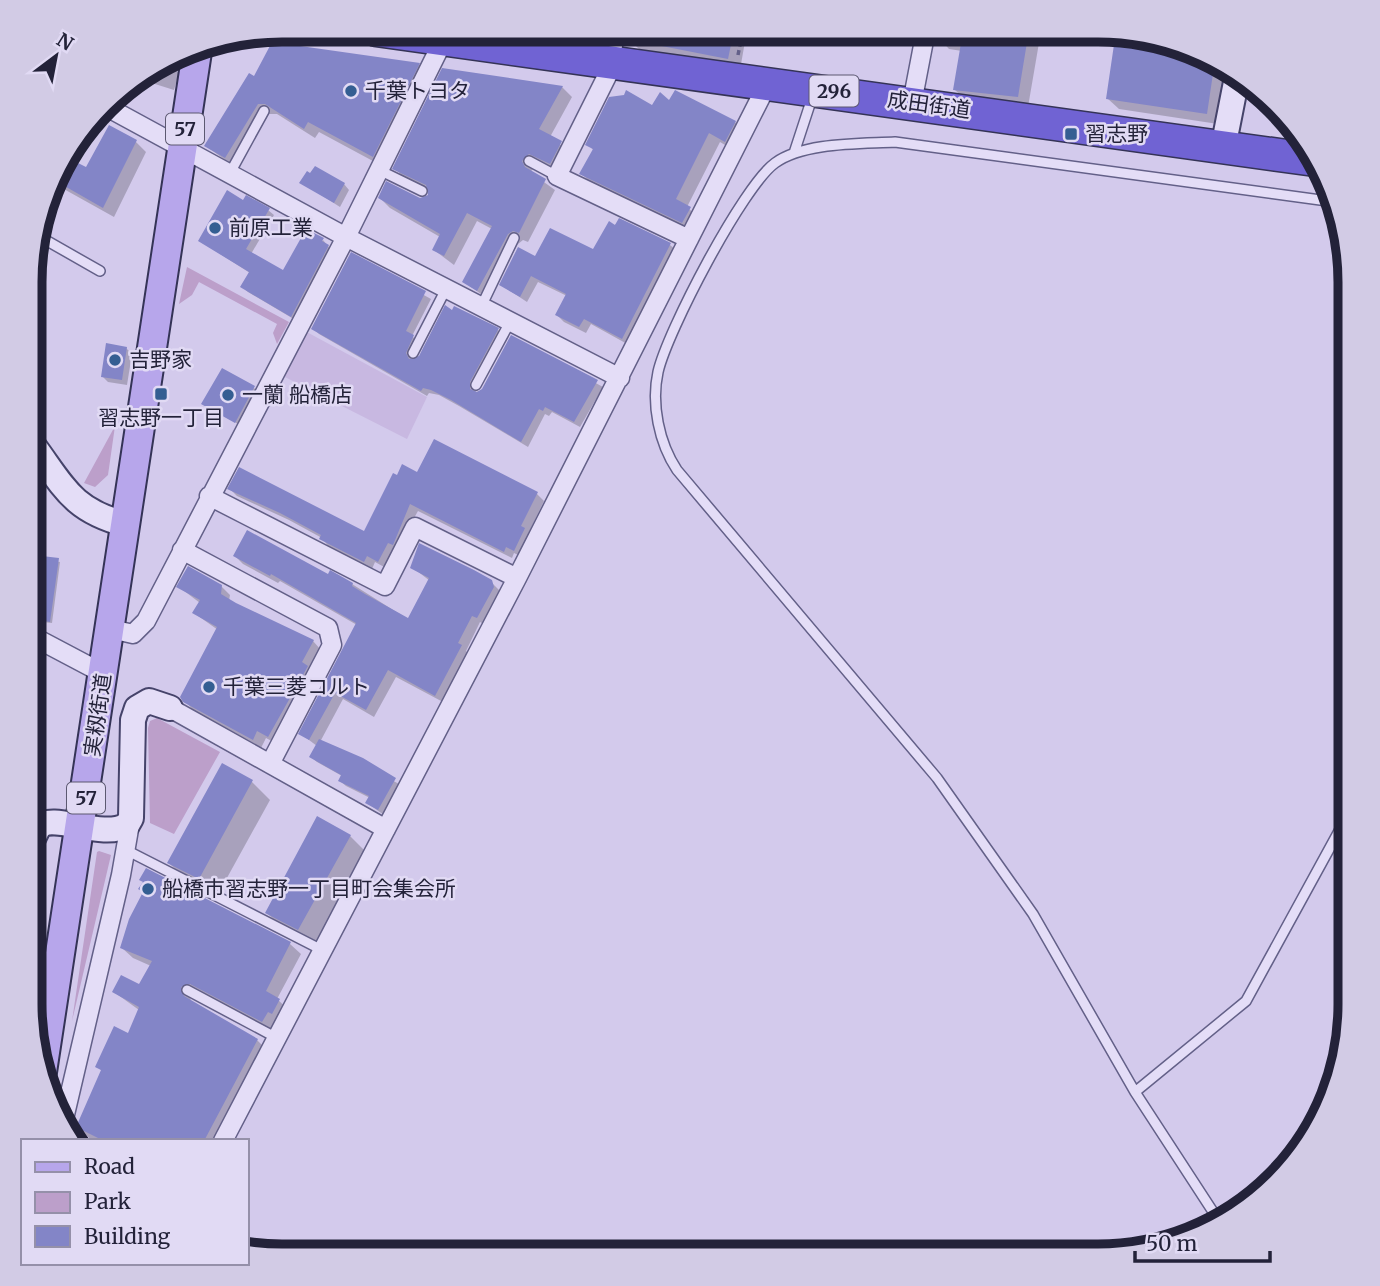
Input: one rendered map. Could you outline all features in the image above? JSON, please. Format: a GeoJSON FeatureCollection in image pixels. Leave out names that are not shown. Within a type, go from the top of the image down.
{"type":"FeatureCollection","features":[{"type":"Feature","properties":{"kind":"highway","name":"成田街道"},"geometry":{"type":"LineString","coordinates":[[467,42],[1304,159]]}},
{"type":"Feature","properties":{"kind":"main road","name":"実籾街道"},"geometry":{"type":"LineString","coordinates":[[46,1045],[196,58]]}},
{"type":"Feature","properties":{"kind":"street"},"geometry":{"type":"LineString","coordinates":[[111,629],[127,634],[139,630],[346,237],[442,42]]}},
{"type":"Feature","properties":{"kind":"street"},"geometry":{"type":"LineString","coordinates":[[614,42],[607,76],[557,176],[690,239]]}},
{"type":"Feature","properties":{"kind":"street"},"geometry":{"type":"LineString","coordinates":[[912,103],[924,43]]}},
{"type":"Feature","properties":{"kind":"street"},"geometry":{"type":"LineString","coordinates":[[224,1139],[517,578],[768,83]]}},
{"type":"Feature","properties":{"kind":"street"},"geometry":{"type":"LineString","coordinates":[[1223,148],[1235,86]]}},
{"type":"Feature","properties":{"kind":"street"},"geometry":{"type":"LineString","coordinates":[[115,111],[346,237],[620,378]]}},
{"type":"Feature","properties":{"kind":"street"},"geometry":{"type":"LineString","coordinates":[[42,457],[79,505],[101,517],[125,524]]}},
{"type":"Feature","properties":{"kind":"street"},"geometry":{"type":"LineString","coordinates":[[209,496],[386,586],[415,527],[517,578]]}},
{"type":"Feature","properties":{"kind":"street"},"geometry":{"type":"LineString","coordinates":[[182,550],[328,628],[332,645],[270,764]]}},
{"type":"Feature","properties":{"kind":"street"},"geometry":{"type":"LineString","coordinates":[[42,642],[104,674]]}},
{"type":"Feature","properties":{"kind":"street"},"geometry":{"type":"LineString","coordinates":[[66,1109],[131,818],[133,720],[136,708],[149,701],[170,708],[386,829]]}},
{"type":"Feature","properties":{"kind":"street"},"geometry":{"type":"LineString","coordinates":[[43,818],[109,832],[120,830],[131,818]]}},
{"type":"Feature","properties":{"kind":"lane"},"geometry":{"type":"LineString","coordinates":[[794,153],[815,89]]}},
{"type":"Feature","properties":{"kind":"lane"},"geometry":{"type":"LineString","coordinates":[[230,173],[264,111]]}},
{"type":"Feature","properties":{"kind":"lane"},"geometry":{"type":"LineString","coordinates":[[1215,1213],[1135,1091],[1033,914],[937,778],[694,493],[667,455],[656,403],[658,373],[665,351],[723,234],[751,188],[774,163],[794,153],[895,142],[1323,200]]}},
{"type":"Feature","properties":{"kind":"lane"},"geometry":{"type":"LineString","coordinates":[[529,161],[557,176]]}},
{"type":"Feature","properties":{"kind":"lane"},"geometry":{"type":"LineString","coordinates":[[379,170],[422,191]]}},
{"type":"Feature","properties":{"kind":"lane"},"geometry":{"type":"LineString","coordinates":[[481,307],[514,238]]}},
{"type":"Feature","properties":{"kind":"lane"},"geometry":{"type":"LineString","coordinates":[[46,241],[100,271]]}},
{"type":"Feature","properties":{"kind":"lane"},"geometry":{"type":"LineString","coordinates":[[413,353],[446,289]]}},
{"type":"Feature","properties":{"kind":"lane"},"geometry":{"type":"LineString","coordinates":[[476,386],[510,322]]}},
{"type":"Feature","properties":{"kind":"lane"},"geometry":{"type":"LineString","coordinates":[[1135,1091],[1246,1001],[1338,833]]}},
{"type":"Feature","properties":{"kind":"lane"},"geometry":{"type":"LineString","coordinates":[[125,850],[323,950]]}},
{"type":"Feature","properties":{"kind":"lane"},"geometry":{"type":"LineString","coordinates":[[187,990],[277,1038]]}},
{"type":"Feature","properties":{"kind":"path"},"geometry":{"type":"LineString","coordinates":[[736,64],[740,43]]}},
{"type":"Feature","properties":{"kind":"shaded area"},"geometry":{"type":"Polygon","coordinates":[[[303,330],[427,397],[407,439],[279,374],[303,330]]]}},
{"type":"Feature","properties":{"kind":"green space"},"geometry":{"type":"Polygon","coordinates":[[[187,267],[289,322],[277,344],[273,333],[277,324],[199,282],[192,295],[179,304],[187,267]]]}},
{"type":"Feature","properties":{"kind":"green space"},"geometry":{"type":"Polygon","coordinates":[[[115,426],[108,475],[95,487],[84,483],[115,426]]]}},
{"type":"Feature","properties":{"kind":"green space"},"geometry":{"type":"Polygon","coordinates":[[[157,718],[220,752],[174,834],[150,823],[148,728],[150,721],[157,718]]]}},
{"type":"Feature","properties":{"kind":"green space"},"geometry":{"type":"Polygon","coordinates":[[[97,852],[111,855],[72,1021],[97,852]]]}},
{"type":"Feature","properties":{"kind":"building"},"geometry":{"type":"Polygon","coordinates":[[[644,42],[731,43],[728,59],[644,42]]]}},
{"type":"Feature","properties":{"kind":"building","name":"千葉トヨタ"},"geometry":{"type":"Polygon","coordinates":[[[272,43],[420,63],[373,157],[308,122],[304,129],[265,104],[258,104],[225,158],[204,146],[249,73],[254,76],[272,43]]]}},
{"type":"Feature","properties":{"kind":"building"},"geometry":{"type":"Polygon","coordinates":[[[961,43],[1027,43],[1018,97],[953,90],[961,43]]]}},
{"type":"Feature","properties":{"kind":"building"},"geometry":{"type":"Polygon","coordinates":[[[1114,43],[1160,50],[1190,60],[1213,72],[1207,114],[1106,99],[1114,43]]]}},
{"type":"Feature","properties":{"kind":"building"},"geometry":{"type":"Polygon","coordinates":[[[442,68],[563,86],[539,129],[562,141],[550,164],[529,154],[522,161],[525,167],[546,179],[519,233],[513,231],[508,234],[477,291],[462,282],[492,226],[467,213],[444,256],[432,250],[440,234],[378,198],[386,181],[420,198],[428,195],[426,185],[392,169],[442,68]]]}},
{"type":"Feature","properties":{"kind":"building"},"geometry":{"type":"Polygon","coordinates":[[[626,90],[652,105],[660,92],[669,100],[675,90],[736,121],[725,142],[709,133],[676,199],[691,207],[682,223],[579,174],[593,149],[585,145],[609,97],[624,95],[626,90]]]}},
{"type":"Feature","properties":{"kind":"building"},"geometry":{"type":"Polygon","coordinates":[[[109,125],[137,140],[103,208],[63,185],[75,161],[86,167],[109,125]]]}},
{"type":"Feature","properties":{"kind":"building"},"geometry":{"type":"Polygon","coordinates":[[[315,166],[345,183],[334,203],[299,183],[307,171],[310,173],[315,166]]]}},
{"type":"Feature","properties":{"kind":"building"},"geometry":{"type":"Polygon","coordinates":[[[227,190],[243,200],[246,195],[270,208],[246,249],[283,270],[306,229],[324,238],[322,241],[329,245],[291,317],[240,287],[249,272],[198,241],[227,190]]]}},
{"type":"Feature","properties":{"kind":"building"},"geometry":{"type":"Polygon","coordinates":[[[619,218],[671,243],[622,339],[584,319],[579,327],[555,315],[566,294],[531,276],[520,297],[499,285],[518,247],[535,256],[550,228],[593,249],[609,221],[615,225],[619,218]]]}},
{"type":"Feature","properties":{"kind":"building"},"geometry":{"type":"Polygon","coordinates":[[[351,252],[426,291],[406,331],[414,335],[406,353],[409,359],[419,356],[445,305],[452,310],[454,306],[499,328],[470,382],[470,389],[477,392],[482,389],[511,335],[598,380],[574,422],[545,407],[543,411],[539,409],[521,442],[451,400],[431,390],[423,388],[421,391],[311,329],[351,252]]]}},
{"type":"Feature","properties":{"kind":"building"},"geometry":{"type":"Polygon","coordinates":[[[106,343],[127,347],[122,380],[101,377],[106,343]]]}},
{"type":"Feature","properties":{"kind":"building","name":"一蘭 船橋店"},"geometry":{"type":"Polygon","coordinates":[[[222,368],[255,386],[235,423],[201,404],[222,368]]]}},
{"type":"Feature","properties":{"kind":"building"},"geometry":{"type":"Polygon","coordinates":[[[434,439],[538,492],[521,526],[525,528],[514,551],[506,547],[504,552],[410,504],[393,545],[388,543],[378,562],[367,556],[364,562],[319,539],[321,535],[280,513],[227,489],[239,467],[364,531],[393,473],[397,475],[402,464],[417,472],[434,439]]]}},
{"type":"Feature","properties":{"kind":"building"},"geometry":{"type":"Polygon","coordinates":[[[247,530],[328,574],[330,570],[408,618],[429,578],[410,568],[419,543],[492,580],[494,587],[477,618],[472,616],[458,643],[462,645],[435,696],[388,670],[366,710],[335,693],[309,740],[298,734],[356,623],[271,574],[270,576],[233,556],[247,530]]]}},
{"type":"Feature","properties":{"kind":"building"},"geometry":{"type":"Polygon","coordinates":[[[42,556],[59,558],[50,622],[42,621],[42,556]]]}},
{"type":"Feature","properties":{"kind":"building"},"geometry":{"type":"Polygon","coordinates":[[[188,566],[222,585],[221,594],[236,603],[314,640],[302,662],[308,666],[268,737],[257,731],[253,740],[183,702],[180,697],[217,627],[192,613],[200,600],[176,587],[188,566]]]}},
{"type":"Feature","properties":{"kind":"building"},"geometry":{"type":"Polygon","coordinates":[[[319,739],[363,758],[396,778],[378,810],[365,803],[369,796],[338,781],[341,775],[309,757],[319,739]]]}},
{"type":"Feature","properties":{"kind":"building"},"geometry":{"type":"Polygon","coordinates":[[[222,763],[253,780],[199,879],[167,863],[222,763]]]}},
{"type":"Feature","properties":{"kind":"building"},"geometry":{"type":"Polygon","coordinates":[[[317,816],[351,835],[298,930],[265,913],[317,816]]]}},
{"type":"Feature","properties":{"kind":"building"},"geometry":{"type":"Polygon","coordinates":[[[146,868],[291,942],[266,991],[280,999],[272,1014],[268,1012],[262,1022],[190,984],[181,987],[184,996],[258,1039],[205,1139],[100,1139],[76,1127],[101,1070],[95,1067],[114,1026],[128,1033],[139,1007],[112,992],[121,975],[139,984],[152,961],[120,948],[129,919],[143,892],[138,889],[143,882],[139,880],[146,868]]]}},
{"type":"Feature","properties":{"kind":"place","name":"千葉トヨタ"},"geometry":{"type":"Point","coordinates":[351,91]}},
{"type":"Feature","properties":{"kind":"place","name":"習志野"},"geometry":{"type":"Point","coordinates":[1071,134]}},
{"type":"Feature","properties":{"kind":"place","name":"前原工業"},"geometry":{"type":"Point","coordinates":[215,228]}},
{"type":"Feature","properties":{"kind":"place","name":"吉野家"},"geometry":{"type":"Point","coordinates":[115,360]}},
{"type":"Feature","properties":{"kind":"place","name":"習志野一丁目"},"geometry":{"type":"Point","coordinates":[161,394]}},
{"type":"Feature","properties":{"kind":"place","name":"一蘭 船橋店"},"geometry":{"type":"Point","coordinates":[228,395]}},
{"type":"Feature","properties":{"kind":"place","name":"千葉三菱コルト"},"geometry":{"type":"Point","coordinates":[209,687]}},
{"type":"Feature","properties":{"kind":"place","name":"船橋市習志野一丁目町会集会所"},"geometry":{"type":"Point","coordinates":[148,889]}}]}
